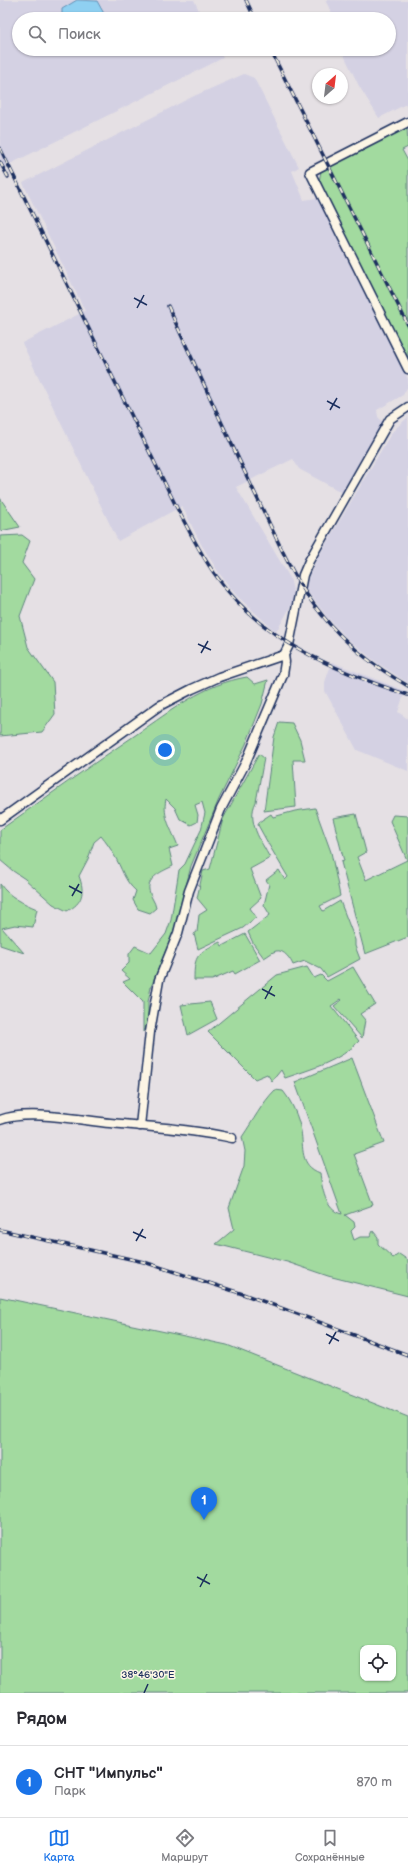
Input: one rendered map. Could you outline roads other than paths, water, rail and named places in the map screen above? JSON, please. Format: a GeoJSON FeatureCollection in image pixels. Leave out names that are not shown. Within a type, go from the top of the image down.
{"type":"FeatureCollection","features":[{"type":"Feature","properties":{"kind":"street"},"geometry":{"type":"LineString","coordinates":[[408,122],[310,172],[408,369]]}},
{"type":"Feature","properties":{"kind":"street"},"geometry":{"type":"LineString","coordinates":[[140,1126],[150,1032],[159,980],[178,933],[189,891],[221,809],[246,762],[283,675],[285,662],[284,655],[289,645],[303,575],[309,561],[390,419],[408,407]]}},
{"type":"Feature","properties":{"kind":"street"},"geometry":{"type":"LineString","coordinates":[[0,820],[159,706],[219,677],[284,655]]}},
{"type":"Feature","properties":{"kind":"street"},"geometry":{"type":"LineString","coordinates":[[0,1120],[10,1116],[36,1116],[140,1126],[232,1138]]}},
{"type":"Feature","properties":{"kind":"water"},"geometry":{"type":"Polygon","coordinates":[[[77,0],[97,1],[103,12],[62,12],[62,9],[77,0]]]}},
{"type":"Feature","properties":{"kind":"railway"},"geometry":{"type":"LineString","coordinates":[[246,0],[252,12]]}},
{"type":"Feature","properties":{"kind":"railway"},"geometry":{"type":"LineString","coordinates":[[274,56],[408,325]]}},
{"type":"Feature","properties":{"kind":"railway"},"geometry":{"type":"LineString","coordinates":[[0,148],[177,508],[211,569],[235,599],[256,619],[278,636],[302,651],[328,664],[381,686],[408,695]]}},
{"type":"Feature","properties":{"kind":"railway"},"geometry":{"type":"LineString","coordinates":[[0,162],[8,177]]}},
{"type":"Feature","properties":{"kind":"railway"},"geometry":{"type":"LineString","coordinates":[[168,306],[276,537],[304,591],[331,626],[351,646],[384,671],[408,686]]}},
{"type":"Feature","properties":{"kind":"railway"},"geometry":{"type":"LineString","coordinates":[[0,1230],[144,1262],[243,1294],[408,1355]]}},
{"type":"Feature","properties":{"kind":"place","name":"СНТ \"Импульс\""},"geometry":{"type":"Point","coordinates":[204,1520]}}]}
